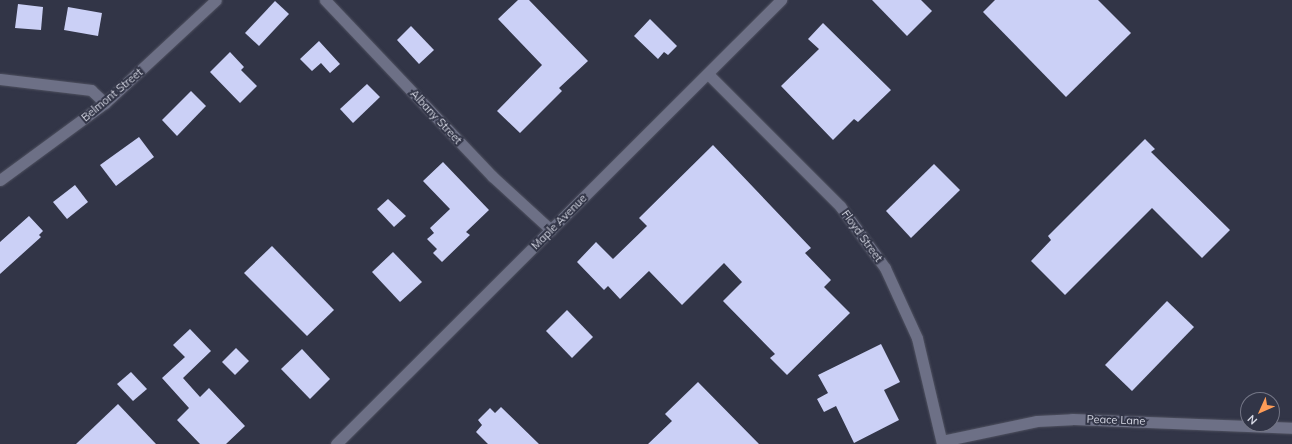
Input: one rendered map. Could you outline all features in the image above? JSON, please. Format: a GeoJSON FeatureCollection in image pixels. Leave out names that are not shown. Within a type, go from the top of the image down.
{"type":"FeatureCollection","features":[{"type":"Feature","properties":{"kind":"street","name":"Belmont Street"},"geometry":{"type":"LineString","coordinates":[[0,180],[105,103],[216,0]]}},
{"type":"Feature","properties":{"kind":"street","name":"Albany Street"},"geometry":{"type":"LineString","coordinates":[[325,0],[492,176],[550,230]]}},
{"type":"Feature","properties":{"kind":"street","name":"Maple Avenue"},"geometry":{"type":"LineString","coordinates":[[336,444],[781,0]]}},
{"type":"Feature","properties":{"kind":"street","name":"Floyd Street"},"geometry":{"type":"LineString","coordinates":[[708,74],[840,206],[885,268],[917,338],[942,443]]}},
{"type":"Feature","properties":{"kind":"street"},"geometry":{"type":"LineString","coordinates":[[0,79],[91,90],[105,103]]}},
{"type":"Feature","properties":{"kind":"street","name":"Peace Lane"},"geometry":{"type":"LineString","coordinates":[[942,443],[1037,421],[1072,419],[1292,428]]}},
{"type":"Feature","properties":{"kind":"building"},"geometry":{"type":"Polygon","coordinates":[[[518,0],[529,0],[588,61],[559,88],[562,91],[520,133],[497,111],[542,65],[498,19],[518,0]]]}},
{"type":"Feature","properties":{"kind":"building"},"geometry":{"type":"Polygon","coordinates":[[[872,0],[921,0],[932,11],[907,36],[872,0]]]}},
{"type":"Feature","properties":{"kind":"building"},"geometry":{"type":"Polygon","coordinates":[[[995,0],[1098,0],[1131,33],[1066,97],[983,12],[995,0]]]}},
{"type":"Feature","properties":{"kind":"building"},"geometry":{"type":"Polygon","coordinates":[[[275,1],[289,14],[259,46],[245,33],[275,1]]]}},
{"type":"Feature","properties":{"kind":"building"},"geometry":{"type":"Polygon","coordinates":[[[18,4],[43,7],[41,30],[15,28],[18,4]]]}},
{"type":"Feature","properties":{"kind":"building"},"geometry":{"type":"Polygon","coordinates":[[[68,7],[102,13],[98,36],[64,30],[68,7]]]}},
{"type":"Feature","properties":{"kind":"building"},"geometry":{"type":"Polygon","coordinates":[[[650,19],[677,46],[668,55],[664,52],[658,59],[634,36],[650,19]]]}},
{"type":"Feature","properties":{"kind":"building"},"geometry":{"type":"Polygon","coordinates":[[[823,23],[891,90],[858,122],[854,119],[833,140],[781,86],[819,49],[808,39],[823,23]]]}},
{"type":"Feature","properties":{"kind":"building"},"geometry":{"type":"Polygon","coordinates":[[[411,26],[434,50],[419,64],[397,40],[411,26]]]}},
{"type":"Feature","properties":{"kind":"building"},"geometry":{"type":"Polygon","coordinates":[[[319,41],[340,64],[330,73],[321,63],[312,71],[300,59],[319,41]]]}},
{"type":"Feature","properties":{"kind":"building"},"geometry":{"type":"Polygon","coordinates":[[[230,52],[244,67],[241,70],[257,86],[240,103],[210,72],[230,52]]]}},
{"type":"Feature","properties":{"kind":"building"},"geometry":{"type":"Polygon","coordinates":[[[367,84],[380,97],[353,123],[340,109],[367,84]]]}},
{"type":"Feature","properties":{"kind":"building"},"geometry":{"type":"Polygon","coordinates":[[[191,91],[206,106],[177,136],[162,120],[191,91]]]}},
{"type":"Feature","properties":{"kind":"building"},"geometry":{"type":"Polygon","coordinates":[[[139,137],[154,157],[116,186],[100,165],[139,137]]]}},
{"type":"Feature","properties":{"kind":"building"},"geometry":{"type":"Polygon","coordinates":[[[1145,139],[1155,149],[1151,152],[1230,230],[1202,258],[1152,208],[1065,295],[1031,261],[1051,240],[1048,236],[1145,139]]]}},
{"type":"Feature","properties":{"kind":"building"},"geometry":{"type":"Polygon","coordinates":[[[713,145],[811,248],[805,253],[831,280],[824,287],[850,313],[787,375],[770,358],[775,354],[723,301],[742,282],[724,263],[682,305],[649,271],[620,299],[608,286],[604,290],[577,262],[596,242],[613,259],[647,226],[639,218],[713,145]]]}},
{"type":"Feature","properties":{"kind":"building"},"geometry":{"type":"Polygon","coordinates":[[[443,162],[489,210],[466,232],[470,235],[442,262],[433,253],[437,249],[427,239],[434,233],[430,228],[450,209],[423,181],[443,162]]]}},
{"type":"Feature","properties":{"kind":"building"},"geometry":{"type":"Polygon","coordinates":[[[934,164],[960,190],[911,238],[886,211],[934,164]]]}},
{"type":"Feature","properties":{"kind":"building"},"geometry":{"type":"Polygon","coordinates":[[[75,185],[88,202],[67,219],[53,202],[75,185]]]}},
{"type":"Feature","properties":{"kind":"building"},"geometry":{"type":"Polygon","coordinates":[[[388,199],[406,216],[394,227],[377,209],[388,199]]]}},
{"type":"Feature","properties":{"kind":"building"},"geometry":{"type":"Polygon","coordinates":[[[29,216],[43,231],[39,235],[41,237],[0,274],[0,242],[29,216]]]}},
{"type":"Feature","properties":{"kind":"building"},"geometry":{"type":"Polygon","coordinates":[[[272,246],[334,310],[307,336],[244,273],[272,246]]]}},
{"type":"Feature","properties":{"kind":"building"},"geometry":{"type":"Polygon","coordinates":[[[393,252],[422,282],[400,302],[372,272],[393,252]]]}},
{"type":"Feature","properties":{"kind":"building"},"geometry":{"type":"Polygon","coordinates":[[[1167,301],[1194,327],[1132,391],[1105,365],[1167,301]]]}},
{"type":"Feature","properties":{"kind":"building"},"geometry":{"type":"Polygon","coordinates":[[[567,310],[593,337],[572,358],[546,331],[567,310]]]}},
{"type":"Feature","properties":{"kind":"building"},"geometry":{"type":"Polygon","coordinates":[[[190,329],[211,351],[183,378],[200,397],[209,388],[245,426],[226,444],[200,444],[177,420],[189,408],[162,378],[185,357],[173,345],[190,329]]]}},
{"type":"Feature","properties":{"kind":"building"},"geometry":{"type":"Polygon","coordinates":[[[881,344],[900,382],[884,390],[899,420],[854,443],[836,406],[824,412],[817,399],[828,393],[818,375],[881,344]]]}},
{"type":"Feature","properties":{"kind":"building"},"geometry":{"type":"Polygon","coordinates":[[[236,348],[249,361],[235,375],[222,362],[236,348]]]}},
{"type":"Feature","properties":{"kind":"building"},"geometry":{"type":"Polygon","coordinates":[[[302,349],[330,379],[310,399],[281,369],[302,349]]]}},
{"type":"Feature","properties":{"kind":"building"},"geometry":{"type":"Polygon","coordinates":[[[131,372],[147,389],[133,401],[117,384],[131,372]]]}},
{"type":"Feature","properties":{"kind":"building"},"geometry":{"type":"Polygon","coordinates":[[[698,382],[759,444],[648,444],[672,421],[665,414],[698,382]]]}},
{"type":"Feature","properties":{"kind":"building"},"geometry":{"type":"Polygon","coordinates":[[[118,404],[156,444],[76,444],[118,404]]]}},
{"type":"Feature","properties":{"kind":"building"},"geometry":{"type":"Polygon","coordinates":[[[501,407],[539,444],[488,444],[476,432],[482,425],[478,420],[490,408],[495,413],[501,407]]]}}]}
